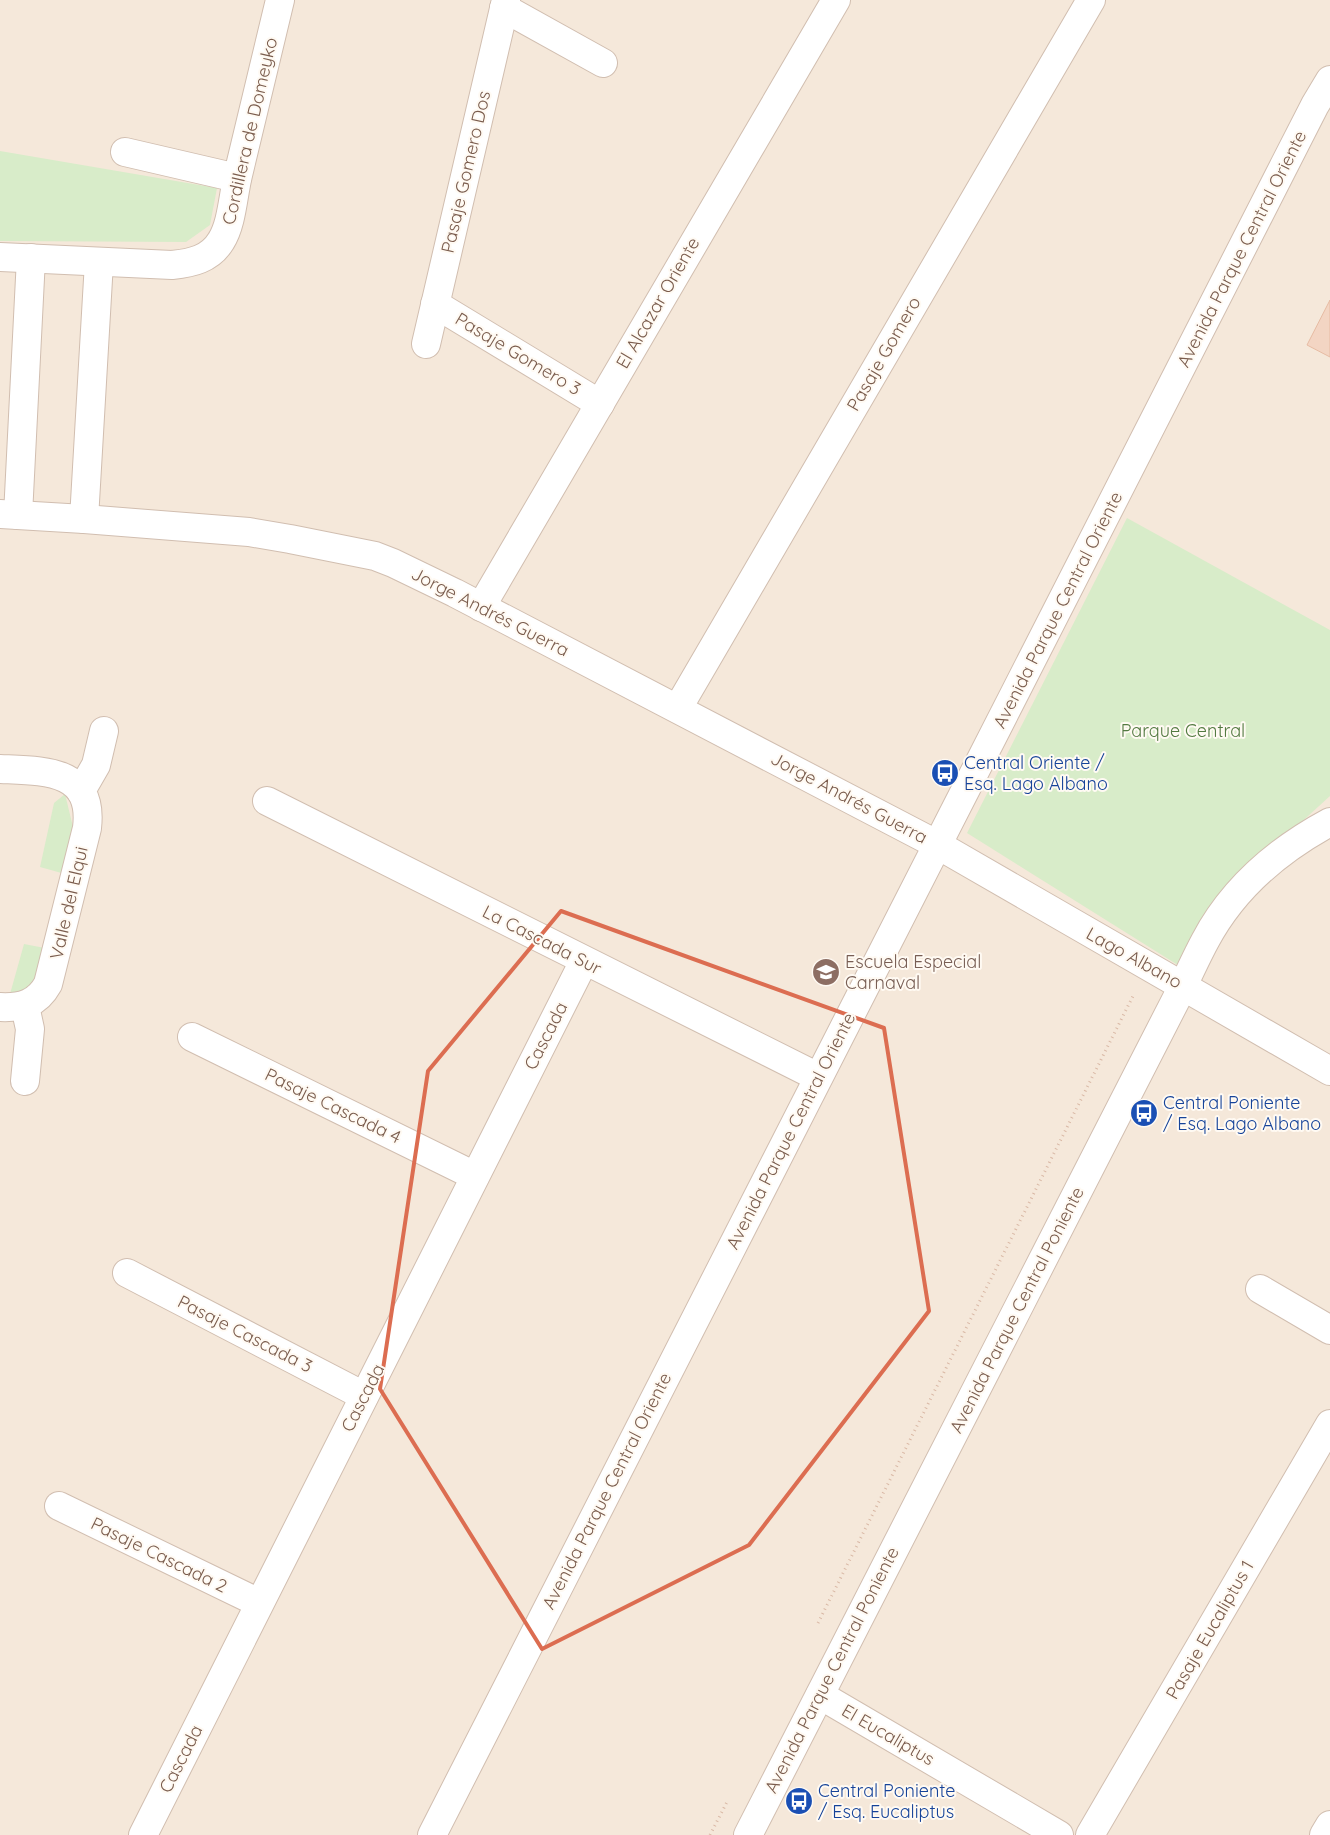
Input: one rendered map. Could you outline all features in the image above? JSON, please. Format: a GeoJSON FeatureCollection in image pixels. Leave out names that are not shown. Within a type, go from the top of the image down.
{"type":"FeatureCollection","features":[{"type":"Feature","properties":{"kind":"street","name":"Cordillera de Domeyko"},"geometry":{"type":"LineString","coordinates":[[0,257],[172,265],[188,264],[203,258],[213,251],[226,232],[280,0]]}},
{"type":"Feature","properties":{"kind":"street","name":"El Alcazar Oriente"},"geometry":{"type":"LineString","coordinates":[[481,607],[836,0]]}},
{"type":"Feature","properties":{"kind":"street","name":"Pasaje Gomero"},"geometry":{"type":"LineString","coordinates":[[678,708],[1091,0]]}},
{"type":"Feature","properties":{"kind":"street"},"geometry":{"type":"LineString","coordinates":[[505,4],[603,63]]}},
{"type":"Feature","properties":{"kind":"street","name":"Pasaje Gomero Dos"},"geometry":{"type":"LineString","coordinates":[[426,344],[505,4]]}},
{"type":"Feature","properties":{"kind":"street","name":"Avenida Parque Central Oriente"},"geometry":{"type":"LineString","coordinates":[[432,1835],[818,1077],[1328,87]]}},
{"type":"Feature","properties":{"kind":"street"},"geometry":{"type":"LineString","coordinates":[[125,152],[238,178]]}},
{"type":"Feature","properties":{"kind":"street"},"geometry":{"type":"LineString","coordinates":[[9,515],[30,258]]}},
{"type":"Feature","properties":{"kind":"street"},"geometry":{"type":"LineString","coordinates":[[84,519],[99,262]]}},
{"type":"Feature","properties":{"kind":"street","name":"Pasaje Gomero 3"},"geometry":{"type":"LineString","coordinates":[[435,304],[600,404]]}},
{"type":"Feature","properties":{"kind":"street","name":"Jorge Andrés Guerra"},"geometry":{"type":"LineString","coordinates":[[9,515],[249,532],[350,550],[393,563],[678,708],[938,845]]}},
{"type":"Feature","properties":{"kind":"street"},"geometry":{"type":"LineString","coordinates":[[0,768],[50,772],[73,782],[81,791],[96,765],[104,732]]}},
{"type":"Feature","properties":{"kind":"street","name":"Valle del Elqui"},"geometry":{"type":"LineString","coordinates":[[25,1081],[30,1028],[13,1007],[36,1000],[44,992],[51,976],[88,816],[87,803],[81,791]]}},
{"type":"Feature","properties":{"kind":"street","name":"La Cascada Sur"},"geometry":{"type":"LineString","coordinates":[[267,801],[818,1077]]}},
{"type":"Feature","properties":{"kind":"street","name":"Avenida Parque Central Poniente"},"geometry":{"type":"LineString","coordinates":[[748,1835],[1205,941],[1221,915],[1250,879],[1286,848],[1330,822]]}},
{"type":"Feature","properties":{"kind":"street","name":"Lago Albano"},"geometry":{"type":"LineString","coordinates":[[938,845],[1330,1071]]}},
{"type":"Feature","properties":{"kind":"street","name":"Cascada"},"geometry":{"type":"LineString","coordinates":[[143,1835],[584,961]]}},
{"type":"Feature","properties":{"kind":"street","name":"Pasaje Cascada 4"},"geometry":{"type":"LineString","coordinates":[[192,1037],[475,1176]]}},
{"type":"Feature","properties":{"kind":"street","name":"Pasaje Cascada 3"},"geometry":{"type":"LineString","coordinates":[[127,1273],[364,1396]]}},
{"type":"Feature","properties":{"kind":"street"},"geometry":{"type":"LineString","coordinates":[[1260,1289],[1330,1330]]}},
{"type":"Feature","properties":{"kind":"street","name":"Pasaje Eucaliptus 1"},"geometry":{"type":"LineString","coordinates":[[1090,1835],[1330,1424]]}},
{"type":"Feature","properties":{"kind":"street","name":"Pasaje Cascada 2"},"geometry":{"type":"LineString","coordinates":[[60,1506],[259,1603]]}},
{"type":"Feature","properties":{"kind":"street","name":"El Eucaliptus"},"geometry":{"type":"LineString","coordinates":[[820,1695],[1059,1835]]}},
{"type":"Feature","properties":{"kind":"street"},"geometry":{"type":"LineString","coordinates":[[1324,1835],[1330,1825]]}},
{"type":"Feature","properties":{"kind":"path"},"geometry":{"type":"LineString","coordinates":[[817,1626],[1148,967]]}},
{"type":"Feature","properties":{"kind":"path"},"geometry":{"type":"LineString","coordinates":[[710,1835],[732,1791]]}},
{"type":"Feature","properties":{"kind":"highlighted area"},"geometry":{"type":"Polygon","coordinates":[[[561,911],[884,1028],[929,1311],[749,1545],[542,1649],[380,1389],[428,1071],[561,911]]]}},
{"type":"Feature","properties":{"kind":"shaded area"},"geometry":{"type":"Polygon","coordinates":[[[0,0],[1330,0],[1330,1835],[0,1835],[0,0]]]}},
{"type":"Feature","properties":{"kind":"green space"},"geometry":{"type":"Polygon","coordinates":[[[0,151],[217,188],[210,225],[186,242],[0,241],[0,151]]]}},
{"type":"Feature","properties":{"kind":"green space","name":"Parque Central"},"geometry":{"type":"Polygon","coordinates":[[[1127,518],[1330,630],[1330,796],[1226,891],[1181,967],[967,833],[1127,518]]]}},
{"type":"Feature","properties":{"kind":"green space"},"geometry":{"type":"Polygon","coordinates":[[[65,794],[73,827],[65,874],[40,867],[54,803],[65,794]]]}},
{"type":"Feature","properties":{"kind":"green space"},"geometry":{"type":"Polygon","coordinates":[[[24,944],[50,949],[29,993],[10,994],[24,944]]]}},
{"type":"Feature","properties":{"kind":"building"},"geometry":{"type":"Polygon","coordinates":[[[1330,300],[1330,357],[1307,345],[1330,300]]]}},
{"type":"Feature","properties":{"kind":"place","name":"Central Oriente / Esq. Lago Albano"},"geometry":{"type":"Point","coordinates":[945,773]}},
{"type":"Feature","properties":{"kind":"place","name":"Escuela Especial Carnaval"},"geometry":{"type":"Point","coordinates":[826,972]}},
{"type":"Feature","properties":{"kind":"place","name":"Central Poniente / Esq. Lago Albano"},"geometry":{"type":"Point","coordinates":[1144,1113]}},
{"type":"Feature","properties":{"kind":"place","name":"Central Poniente / Esq. Eucaliptus"},"geometry":{"type":"Point","coordinates":[799,1801]}}]}
